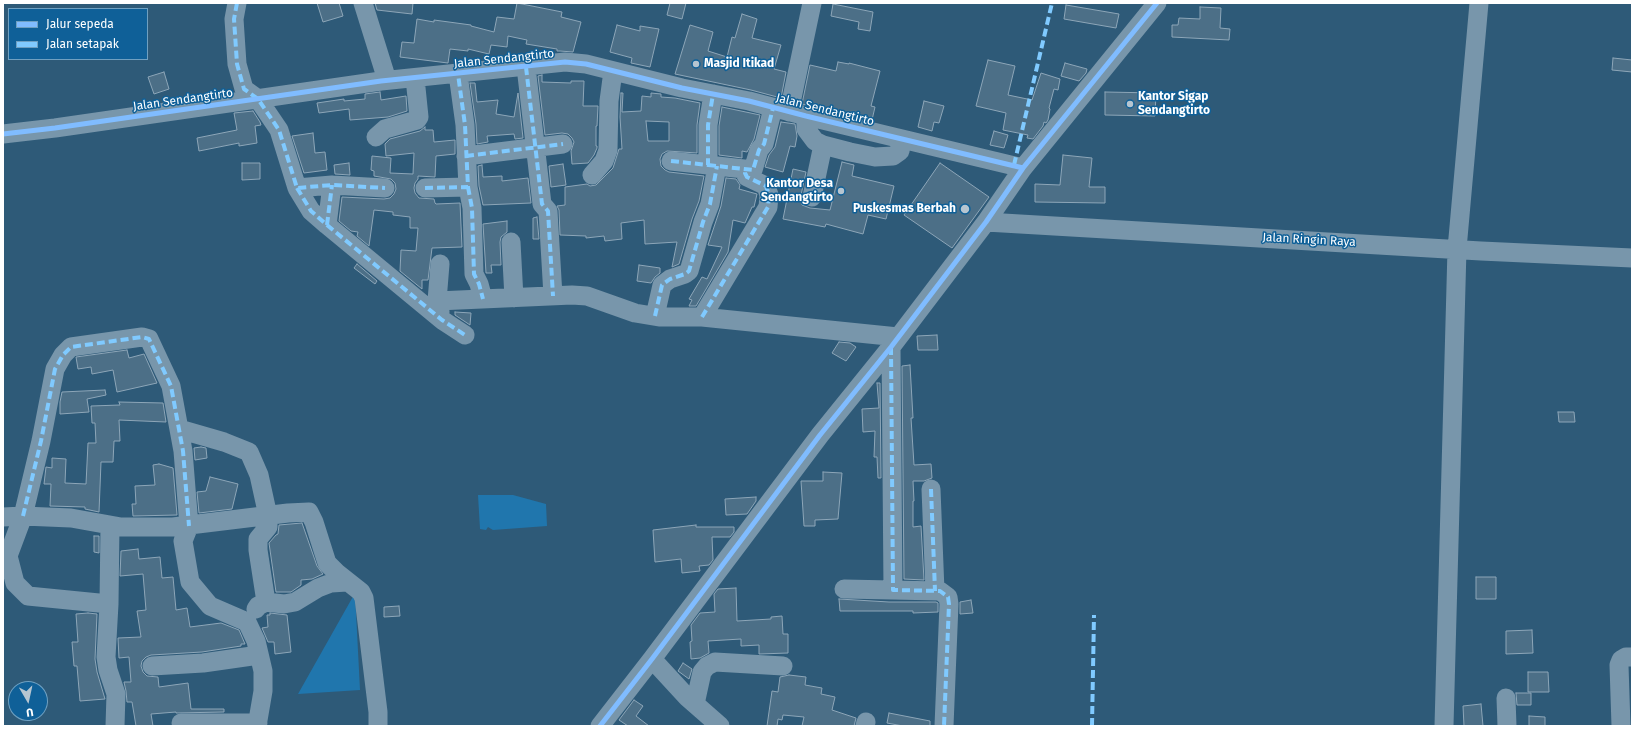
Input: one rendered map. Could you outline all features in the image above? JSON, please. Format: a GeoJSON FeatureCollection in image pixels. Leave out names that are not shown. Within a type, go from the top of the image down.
{"type":"FeatureCollection","features":[{"type":"Feature","properties":{"kind":"street"},"geometry":{"type":"LineString","coordinates":[[238,3],[234,19],[237,64],[244,88],[258,99],[279,130],[297,188],[311,211],[442,320],[465,335]]}},
{"type":"Feature","properties":{"kind":"street"},"geometry":{"type":"LineString","coordinates":[[363,3],[387,80]]}},
{"type":"Feature","properties":{"kind":"street"},"geometry":{"type":"LineString","coordinates":[[671,161],[753,170],[759,150],[789,112],[812,3]]}},
{"type":"Feature","properties":{"kind":"street"},"geometry":{"type":"LineString","coordinates":[[600,726],[820,435],[895,342],[986,222],[1023,168],[1158,3]]}},
{"type":"Feature","properties":{"kind":"street"},"geometry":{"type":"LineString","coordinates":[[1444,726],[1458,249],[1479,3]]}},
{"type":"Feature","properties":{"kind":"street","name":"Jalan Sendangtirto"},"geometry":{"type":"LineString","coordinates":[[3,134],[55,128],[387,80],[565,62],[586,64],[1023,168]]}},
{"type":"Feature","properties":{"kind":"street"},"geometry":{"type":"LineString","coordinates":[[526,67],[542,204],[548,211],[553,296]]}},
{"type":"Feature","properties":{"kind":"street"},"geometry":{"type":"LineString","coordinates":[[592,175],[604,161],[608,150],[609,102],[613,71]]}},
{"type":"Feature","properties":{"kind":"street"},"geometry":{"type":"LineString","coordinates":[[458,74],[465,125],[468,187],[472,208],[474,274],[479,284],[483,299]]}},
{"type":"Feature","properties":{"kind":"street"},"geometry":{"type":"LineString","coordinates":[[376,137],[385,129],[417,120],[419,117],[415,78]]}},
{"type":"Feature","properties":{"kind":"street"},"geometry":{"type":"LineString","coordinates":[[655,316],[662,284],[689,271],[703,222],[710,204],[713,165],[708,125],[713,94]]}},
{"type":"Feature","properties":{"kind":"street"},"geometry":{"type":"LineString","coordinates":[[789,112],[806,129],[815,141],[823,146],[876,158],[893,156],[900,151],[902,139]]}},
{"type":"Feature","properties":{"kind":"street"},"geometry":{"type":"LineString","coordinates":[[466,156],[563,144]]}},
{"type":"Feature","properties":{"kind":"street"},"geometry":{"type":"LineString","coordinates":[[812,197],[823,146]]}},
{"type":"Feature","properties":{"kind":"street"},"geometry":{"type":"LineString","coordinates":[[702,317],[768,207],[769,195],[766,186],[747,177],[745,170]]}},
{"type":"Feature","properties":{"kind":"street"},"geometry":{"type":"LineString","coordinates":[[297,188],[332,185],[385,188]]}},
{"type":"Feature","properties":{"kind":"street"},"geometry":{"type":"LineString","coordinates":[[327,225],[332,185]]}},
{"type":"Feature","properties":{"kind":"street"},"geometry":{"type":"LineString","coordinates":[[424,188],[468,187]]}},
{"type":"Feature","properties":{"kind":"street","name":"Jalan Ringin Raya"},"geometry":{"type":"LineString","coordinates":[[986,222],[1480,251],[1632,258]]}},
{"type":"Feature","properties":{"kind":"street"},"geometry":{"type":"LineString","coordinates":[[511,242],[514,298]]}},
{"type":"Feature","properties":{"kind":"street"},"geometry":{"type":"LineString","coordinates":[[440,264],[437,301],[442,320]]}},
{"type":"Feature","properties":{"kind":"street"},"geometry":{"type":"LineString","coordinates":[[437,301],[572,295],[587,296],[635,313],[655,316],[702,317],[895,342]]}},
{"type":"Feature","properties":{"kind":"street"},"geometry":{"type":"LineString","coordinates":[[109,604],[28,596],[15,583],[8,556],[23,516],[41,441],[55,369],[62,355],[71,347],[142,337],[149,339],[171,386],[183,451],[189,526],[183,541],[190,582],[210,606],[247,622],[256,642],[262,670],[263,691],[257,725],[181,723]]}},
{"type":"Feature","properties":{"kind":"street"},"geometry":{"type":"LineString","coordinates":[[893,590],[895,342]]}},
{"type":"Feature","properties":{"kind":"street"},"geometry":{"type":"LineString","coordinates":[[179,429],[224,442],[249,452],[259,475],[268,516],[268,526],[258,539],[258,550],[266,602]]}},
{"type":"Feature","properties":{"kind":"street"},"geometry":{"type":"LineString","coordinates":[[931,489],[935,591]]}},
{"type":"Feature","properties":{"kind":"street"},"geometry":{"type":"LineString","coordinates":[[3,517],[23,516],[71,518],[121,527],[189,526],[309,512],[314,522],[327,563],[347,582],[361,592],[364,598],[378,712],[378,726]]}},
{"type":"Feature","properties":{"kind":"street"},"geometry":{"type":"LineString","coordinates":[[110,525],[109,604],[106,657],[108,670],[116,694],[115,726]]}},
{"type":"Feature","properties":{"kind":"street"},"geometry":{"type":"LineString","coordinates":[[247,622],[258,606],[266,602],[284,604],[295,602],[318,588],[331,584],[347,582]]}},
{"type":"Feature","properties":{"kind":"street"},"geometry":{"type":"LineString","coordinates":[[844,589],[935,591],[944,593],[948,597],[949,604],[944,726]]}},
{"type":"Feature","properties":{"kind":"street"},"geometry":{"type":"LineString","coordinates":[[152,666],[203,663],[259,655]]}},
{"type":"Feature","properties":{"kind":"street"},"geometry":{"type":"LineString","coordinates":[[1621,726],[1619,665],[1621,660],[1626,657],[1632,657]]}},
{"type":"Feature","properties":{"kind":"street"},"geometry":{"type":"LineString","coordinates":[[652,659],[695,704],[720,726]]}},
{"type":"Feature","properties":{"kind":"street"},"geometry":{"type":"LineString","coordinates":[[695,704],[702,672],[707,666],[715,662],[783,666]]}},
{"type":"Feature","properties":{"kind":"street"},"geometry":{"type":"LineString","coordinates":[[1506,698],[1507,726]]}},
{"type":"Feature","properties":{"kind":"shaded area"},"geometry":{"type":"Polygon","coordinates":[[[478,495],[513,495],[546,504],[547,526],[493,530],[488,527],[486,530],[480,529],[478,495]]]}},
{"type":"Feature","properties":{"kind":"shaded area"},"geometry":{"type":"Polygon","coordinates":[[[355,593],[360,690],[298,694],[355,593]]]}},
{"type":"Feature","properties":{"kind":"building"},"geometry":{"type":"Polygon","coordinates":[[[317,3],[339,3],[343,16],[323,22],[317,3]]]}},
{"type":"Feature","properties":{"kind":"building"},"geometry":{"type":"Polygon","coordinates":[[[375,3],[413,3],[412,14],[377,10],[375,3]]]}},
{"type":"Feature","properties":{"kind":"building"},"geometry":{"type":"Polygon","coordinates":[[[517,3],[562,12],[561,17],[581,22],[573,52],[557,51],[557,49],[526,44],[527,40],[508,36],[507,47],[491,45],[489,54],[468,49],[468,51],[450,49],[448,63],[400,57],[402,42],[414,43],[417,19],[471,25],[494,32],[497,17],[514,19],[517,3]]]}},
{"type":"Feature","properties":{"kind":"building"},"geometry":{"type":"Polygon","coordinates":[[[670,3],[686,3],[682,19],[667,15],[670,3]]]}},
{"type":"Feature","properties":{"kind":"building"},"geometry":{"type":"Polygon","coordinates":[[[833,4],[873,12],[870,31],[858,29],[859,22],[831,16],[833,4]]]}},
{"type":"Feature","properties":{"kind":"building"},"geometry":{"type":"Polygon","coordinates":[[[1066,5],[1119,14],[1116,28],[1064,19],[1066,5]]]}},
{"type":"Feature","properties":{"kind":"building"},"geometry":{"type":"Polygon","coordinates":[[[1200,7],[1221,8],[1220,28],[1230,29],[1229,40],[1172,37],[1172,25],[1178,25],[1179,18],[1200,19],[1200,7]]]}},
{"type":"Feature","properties":{"kind":"building"},"geometry":{"type":"Polygon","coordinates":[[[742,14],[757,19],[752,38],[781,45],[774,69],[786,72],[781,98],[675,74],[690,25],[713,32],[708,51],[727,57],[732,37],[735,38],[742,14]]]}},
{"type":"Feature","properties":{"kind":"building"},"geometry":{"type":"Polygon","coordinates":[[[617,25],[640,31],[640,26],[659,29],[650,67],[631,63],[632,58],[610,52],[617,25]]]}},
{"type":"Feature","properties":{"kind":"building"},"geometry":{"type":"Polygon","coordinates":[[[1613,58],[1632,60],[1632,72],[1612,70],[1613,58]]]}},
{"type":"Feature","properties":{"kind":"building"},"geometry":{"type":"Polygon","coordinates":[[[988,60],[1015,66],[1008,95],[1032,100],[1041,73],[1060,79],[1058,90],[1054,89],[1049,108],[1048,120],[1046,123],[1044,122],[1043,126],[1033,139],[1027,138],[1028,135],[1003,130],[1006,113],[976,106],[988,60]]]}},
{"type":"Feature","properties":{"kind":"building"},"geometry":{"type":"Polygon","coordinates":[[[838,62],[849,63],[880,71],[871,106],[875,107],[872,120],[802,104],[810,65],[836,71],[838,62]]]}},
{"type":"Feature","properties":{"kind":"building"},"geometry":{"type":"Polygon","coordinates":[[[1065,63],[1087,69],[1086,73],[1079,81],[1061,76],[1065,63]]]}},
{"type":"Feature","properties":{"kind":"building"},"geometry":{"type":"Polygon","coordinates":[[[164,72],[169,89],[154,94],[148,77],[164,72]]]}},
{"type":"Feature","properties":{"kind":"building"},"geometry":{"type":"Polygon","coordinates":[[[542,75],[542,82],[571,83],[571,81],[584,81],[583,106],[598,106],[596,126],[597,148],[588,163],[572,164],[571,151],[574,142],[568,134],[562,133],[545,135],[538,76],[542,75]]]}},
{"type":"Feature","properties":{"kind":"building"},"geometry":{"type":"Polygon","coordinates":[[[470,83],[475,83],[477,102],[498,100],[496,114],[514,117],[518,93],[523,138],[515,139],[514,134],[487,136],[488,142],[477,144],[476,124],[470,83]]]}},
{"type":"Feature","properties":{"kind":"building"},"geometry":{"type":"Polygon","coordinates":[[[380,92],[381,100],[406,96],[407,111],[388,117],[350,120],[349,109],[319,113],[317,103],[344,99],[344,101],[365,99],[365,94],[380,92]]]}},
{"type":"Feature","properties":{"kind":"building","name":"Kantor Sigap Sendangtirto"},"geometry":{"type":"Polygon","coordinates":[[[1105,92],[1156,93],[1155,116],[1105,115],[1105,92]]]}},
{"type":"Feature","properties":{"kind":"building"},"geometry":{"type":"Polygon","coordinates":[[[621,93],[623,93],[622,112],[641,111],[642,96],[651,97],[651,93],[661,94],[661,97],[700,103],[697,125],[697,153],[667,151],[662,154],[660,159],[661,166],[669,172],[704,176],[699,201],[692,219],[679,264],[672,267],[677,242],[645,244],[644,220],[621,223],[622,239],[605,241],[604,236],[586,238],[586,236],[560,235],[559,210],[557,206],[565,205],[565,187],[587,184],[590,186],[596,185],[613,168],[619,149],[622,149],[620,117],[621,93]],[[646,121],[648,141],[669,141],[669,122],[646,121]]]}},
{"type":"Feature","properties":{"kind":"building"},"geometry":{"type":"Polygon","coordinates":[[[924,101],[944,106],[939,123],[934,122],[932,131],[918,127],[924,101]]]}},
{"type":"Feature","properties":{"kind":"building"},"geometry":{"type":"Polygon","coordinates":[[[722,107],[760,115],[754,139],[747,152],[742,151],[742,158],[719,155],[719,126],[722,107]]]}},
{"type":"Feature","properties":{"kind":"building"},"geometry":{"type":"Polygon","coordinates":[[[253,111],[261,125],[255,126],[257,143],[239,146],[239,143],[199,151],[197,138],[237,130],[234,113],[253,111]]]}},
{"type":"Feature","properties":{"kind":"building"},"geometry":{"type":"Polygon","coordinates":[[[781,122],[795,124],[797,136],[795,147],[790,146],[783,172],[765,167],[769,155],[775,147],[781,122]]]}},
{"type":"Feature","properties":{"kind":"building"},"geometry":{"type":"Polygon","coordinates":[[[425,127],[425,130],[433,130],[434,142],[455,140],[455,154],[436,156],[435,177],[418,176],[414,188],[415,193],[419,198],[434,199],[436,204],[460,203],[462,247],[432,248],[428,280],[422,280],[422,289],[400,271],[401,250],[416,251],[418,228],[410,228],[410,217],[393,215],[393,212],[374,210],[369,246],[357,236],[358,232],[351,231],[339,221],[342,197],[384,199],[390,198],[394,194],[396,189],[395,183],[391,179],[374,176],[374,171],[371,170],[372,156],[391,158],[390,173],[413,174],[414,153],[386,156],[385,144],[390,139],[420,131],[425,127]]]}},
{"type":"Feature","properties":{"kind":"building"},"geometry":{"type":"Polygon","coordinates":[[[994,131],[1008,135],[1004,148],[990,145],[994,131]]]}},
{"type":"Feature","properties":{"kind":"building"},"geometry":{"type":"Polygon","coordinates":[[[313,133],[315,153],[325,152],[327,170],[304,173],[292,136],[313,133]]]}},
{"type":"Feature","properties":{"kind":"building"},"geometry":{"type":"Polygon","coordinates":[[[1063,155],[1092,158],[1089,187],[1105,187],[1105,203],[1035,202],[1035,184],[1060,185],[1063,155]]]}},
{"type":"Feature","properties":{"kind":"building"},"geometry":{"type":"Polygon","coordinates":[[[842,162],[854,165],[852,176],[894,186],[886,219],[868,215],[863,234],[826,224],[825,227],[783,219],[793,169],[806,172],[801,195],[802,205],[810,208],[830,210],[842,162]]]}},
{"type":"Feature","properties":{"kind":"building"},"geometry":{"type":"Polygon","coordinates":[[[242,163],[260,163],[260,179],[242,180],[242,163]]]}},
{"type":"Feature","properties":{"kind":"building"},"geometry":{"type":"Polygon","coordinates":[[[349,163],[350,175],[335,174],[334,165],[349,163]]]}},
{"type":"Feature","properties":{"kind":"building","name":"Puskesmas Berbah"},"geometry":{"type":"Polygon","coordinates":[[[940,163],[989,197],[952,248],[904,215],[940,163]]]}},
{"type":"Feature","properties":{"kind":"building"},"geometry":{"type":"Polygon","coordinates":[[[563,164],[566,185],[551,187],[549,166],[563,164]]]}},
{"type":"Feature","properties":{"kind":"building"},"geometry":{"type":"Polygon","coordinates":[[[482,165],[483,177],[502,176],[502,181],[528,178],[531,203],[483,205],[479,186],[478,166],[482,165]]]}},
{"type":"Feature","properties":{"kind":"building"},"geometry":{"type":"Polygon","coordinates":[[[726,178],[736,179],[740,185],[739,189],[757,194],[754,207],[752,207],[745,223],[733,220],[728,252],[696,306],[689,306],[692,300],[689,299],[702,277],[707,279],[722,247],[708,245],[721,206],[726,178]]]}},
{"type":"Feature","properties":{"kind":"building"},"geometry":{"type":"Polygon","coordinates":[[[537,217],[539,239],[533,239],[533,218],[537,217]]]}},
{"type":"Feature","properties":{"kind":"building"},"geometry":{"type":"Polygon","coordinates":[[[507,221],[507,232],[501,237],[500,242],[501,265],[491,265],[492,273],[486,273],[483,224],[507,221]]]}},
{"type":"Feature","properties":{"kind":"building"},"geometry":{"type":"Polygon","coordinates":[[[357,264],[377,281],[375,284],[354,268],[357,264]]]}},
{"type":"Feature","properties":{"kind":"building"},"geometry":{"type":"Polygon","coordinates":[[[639,265],[660,268],[660,273],[651,283],[637,281],[639,265]]]}},
{"type":"Feature","properties":{"kind":"building"},"geometry":{"type":"Polygon","coordinates":[[[455,312],[471,313],[470,325],[455,315],[455,312]]]}},
{"type":"Feature","properties":{"kind":"building"},"geometry":{"type":"Polygon","coordinates":[[[937,335],[938,350],[918,350],[917,336],[937,335]]]}},
{"type":"Feature","properties":{"kind":"building"},"geometry":{"type":"Polygon","coordinates":[[[839,342],[850,343],[856,347],[846,361],[832,353],[839,342]]]}},
{"type":"Feature","properties":{"kind":"building"},"geometry":{"type":"Polygon","coordinates":[[[127,350],[129,358],[144,354],[157,383],[117,392],[113,370],[92,374],[91,367],[78,369],[76,357],[127,350]]]}},
{"type":"Feature","properties":{"kind":"building"},"geometry":{"type":"Polygon","coordinates":[[[910,365],[914,465],[931,464],[932,478],[924,481],[913,481],[913,527],[921,526],[924,580],[904,579],[902,366],[910,365]]]}},
{"type":"Feature","properties":{"kind":"building"},"geometry":{"type":"Polygon","coordinates":[[[877,383],[880,383],[881,478],[878,478],[877,457],[874,457],[875,431],[863,432],[862,409],[879,408],[877,383]]]}},
{"type":"Feature","properties":{"kind":"building"},"geometry":{"type":"Polygon","coordinates":[[[105,390],[106,395],[87,399],[89,412],[60,414],[62,392],[105,390]]]}},
{"type":"Feature","properties":{"kind":"building"},"geometry":{"type":"Polygon","coordinates":[[[119,402],[163,403],[166,422],[119,420],[120,441],[114,441],[113,462],[101,462],[99,512],[85,509],[85,507],[50,506],[51,484],[44,484],[46,467],[52,468],[52,458],[66,459],[65,483],[86,484],[88,443],[96,443],[95,423],[92,423],[91,406],[120,405],[119,402]]]}},
{"type":"Feature","properties":{"kind":"building"},"geometry":{"type":"Polygon","coordinates":[[[1558,412],[1574,412],[1575,422],[1559,422],[1558,412]]]}},
{"type":"Feature","properties":{"kind":"building"},"geometry":{"type":"Polygon","coordinates":[[[194,448],[206,448],[207,458],[195,460],[194,448]]]}},
{"type":"Feature","properties":{"kind":"building"},"geometry":{"type":"Polygon","coordinates":[[[159,464],[173,468],[177,515],[133,516],[132,504],[136,504],[135,486],[155,485],[153,465],[159,464]]]}},
{"type":"Feature","properties":{"kind":"building"},"geometry":{"type":"Polygon","coordinates":[[[823,472],[842,473],[838,519],[815,520],[815,526],[804,526],[801,481],[823,481],[823,472]]]}},
{"type":"Feature","properties":{"kind":"building"},"geometry":{"type":"Polygon","coordinates":[[[210,477],[238,484],[232,509],[199,513],[197,492],[206,491],[210,477]]]}},
{"type":"Feature","properties":{"kind":"building"},"geometry":{"type":"Polygon","coordinates":[[[756,497],[756,501],[747,514],[726,515],[725,499],[756,497]]]}},
{"type":"Feature","properties":{"kind":"building"},"geometry":{"type":"Polygon","coordinates":[[[302,523],[317,566],[323,574],[312,579],[301,580],[301,585],[291,592],[276,592],[269,543],[278,534],[279,525],[302,523]]]}},
{"type":"Feature","properties":{"kind":"building"},"geometry":{"type":"Polygon","coordinates":[[[696,525],[696,527],[734,527],[734,532],[730,537],[712,537],[713,560],[709,565],[699,566],[700,571],[682,573],[681,559],[655,562],[653,530],[696,525]]]}},
{"type":"Feature","properties":{"kind":"building"},"geometry":{"type":"Polygon","coordinates":[[[94,536],[99,536],[99,553],[94,552],[94,536]]]}},
{"type":"Feature","properties":{"kind":"building"},"geometry":{"type":"Polygon","coordinates":[[[138,549],[139,559],[160,557],[162,578],[173,577],[176,610],[187,608],[190,627],[221,623],[239,630],[245,644],[241,644],[241,646],[202,652],[151,655],[142,661],[141,666],[143,672],[147,676],[158,677],[159,687],[188,683],[191,709],[224,709],[224,712],[176,712],[151,714],[153,726],[136,726],[132,702],[127,702],[124,682],[131,682],[129,657],[119,658],[118,638],[141,637],[137,611],[146,610],[143,574],[120,576],[121,551],[138,549]]]}},
{"type":"Feature","properties":{"kind":"building"},"geometry":{"type":"Polygon","coordinates":[[[1476,577],[1496,577],[1496,599],[1476,599],[1476,577]]]}},
{"type":"Feature","properties":{"kind":"building"},"geometry":{"type":"Polygon","coordinates":[[[736,588],[737,621],[771,619],[771,617],[782,616],[783,634],[788,634],[788,653],[759,654],[759,645],[741,646],[741,639],[708,641],[709,653],[700,658],[691,659],[691,625],[700,613],[715,612],[714,594],[718,589],[736,588]]]}},
{"type":"Feature","properties":{"kind":"building"},"geometry":{"type":"Polygon","coordinates":[[[839,599],[889,602],[936,602],[938,603],[938,612],[913,613],[913,611],[840,611],[839,599]]]}},
{"type":"Feature","properties":{"kind":"building"},"geometry":{"type":"Polygon","coordinates":[[[971,600],[973,613],[960,614],[960,602],[971,600]]]}},
{"type":"Feature","properties":{"kind":"building"},"geometry":{"type":"Polygon","coordinates":[[[399,606],[400,616],[384,617],[384,607],[399,606]]]}},
{"type":"Feature","properties":{"kind":"building"},"geometry":{"type":"Polygon","coordinates":[[[270,613],[287,615],[291,652],[275,654],[274,642],[268,642],[262,628],[268,627],[267,615],[270,615],[270,613]]]}},
{"type":"Feature","properties":{"kind":"building"},"geometry":{"type":"Polygon","coordinates":[[[76,614],[97,614],[95,659],[97,672],[105,699],[80,701],[77,666],[74,666],[72,642],[78,642],[76,614]]]}},
{"type":"Feature","properties":{"kind":"building"},"geometry":{"type":"Polygon","coordinates":[[[1532,630],[1533,653],[1506,654],[1506,631],[1532,630]]]}},
{"type":"Feature","properties":{"kind":"building"},"geometry":{"type":"Polygon","coordinates":[[[683,663],[692,669],[689,679],[678,671],[683,663]]]}},
{"type":"Feature","properties":{"kind":"building"},"geometry":{"type":"Polygon","coordinates":[[[1528,672],[1548,672],[1549,692],[1528,692],[1528,672]]]}},
{"type":"Feature","properties":{"kind":"building"},"geometry":{"type":"Polygon","coordinates":[[[789,675],[806,677],[805,685],[822,688],[821,694],[835,697],[832,710],[856,718],[854,726],[802,726],[804,717],[783,715],[782,720],[778,719],[777,726],[767,726],[772,691],[778,692],[780,677],[789,675]]]}},
{"type":"Feature","properties":{"kind":"building"},"geometry":{"type":"Polygon","coordinates":[[[1516,693],[1531,693],[1531,705],[1517,705],[1516,693]]]}},
{"type":"Feature","properties":{"kind":"building"},"geometry":{"type":"Polygon","coordinates":[[[634,700],[643,706],[636,716],[649,726],[628,726],[619,720],[634,700]]]}},
{"type":"Feature","properties":{"kind":"building"},"geometry":{"type":"Polygon","coordinates":[[[1481,704],[1483,726],[1464,726],[1463,706],[1481,704]]]}},
{"type":"Feature","properties":{"kind":"building"},"geometry":{"type":"Polygon","coordinates":[[[889,713],[930,721],[930,726],[903,726],[887,723],[889,713]]]}},
{"type":"Feature","properties":{"kind":"building"},"geometry":{"type":"Polygon","coordinates":[[[1529,716],[1545,717],[1545,726],[1529,726],[1529,716]]]}},
{"type":"Feature","properties":{"kind":"marked path"},"geometry":{"type":"LineString","coordinates":[[237,3],[234,19],[237,64],[244,89],[258,99],[279,130],[297,188],[332,185],[385,188]]}},
{"type":"Feature","properties":{"kind":"marked path"},"geometry":{"type":"LineString","coordinates":[[1014,165],[1052,3]]}},
{"type":"Feature","properties":{"kind":"marked path"},"geometry":{"type":"LineString","coordinates":[[526,67],[542,204],[548,211],[553,296]]}},
{"type":"Feature","properties":{"kind":"marked path"},"geometry":{"type":"LineString","coordinates":[[425,188],[468,187],[465,125],[458,74]]}},
{"type":"Feature","properties":{"kind":"marked path"},"geometry":{"type":"LineString","coordinates":[[671,161],[708,165],[708,125],[713,94]]}},
{"type":"Feature","properties":{"kind":"marked path"},"geometry":{"type":"LineString","coordinates":[[708,165],[753,170],[759,150],[764,144],[773,108]]}},
{"type":"Feature","properties":{"kind":"marked path"},"geometry":{"type":"LineString","coordinates":[[466,156],[563,144]]}},
{"type":"Feature","properties":{"kind":"marked path"},"geometry":{"type":"LineString","coordinates":[[655,316],[662,285],[670,279],[685,274],[689,271],[703,222],[710,204],[717,166]]}},
{"type":"Feature","properties":{"kind":"marked path"},"geometry":{"type":"LineString","coordinates":[[702,317],[768,207],[769,195],[766,186],[747,177],[745,170]]}},
{"type":"Feature","properties":{"kind":"marked path"},"geometry":{"type":"LineString","coordinates":[[327,225],[332,185]]}},
{"type":"Feature","properties":{"kind":"marked path"},"geometry":{"type":"LineString","coordinates":[[468,187],[472,208],[474,274],[479,284],[483,299]]}},
{"type":"Feature","properties":{"kind":"marked path"},"geometry":{"type":"LineString","coordinates":[[297,188],[311,211],[442,320],[465,335]]}},
{"type":"Feature","properties":{"kind":"marked path"},"geometry":{"type":"LineString","coordinates":[[23,516],[41,441],[55,369],[63,355],[71,347],[142,337],[149,339],[171,386],[183,451],[189,526]]}},
{"type":"Feature","properties":{"kind":"marked path"},"geometry":{"type":"LineString","coordinates":[[891,347],[893,590],[940,591],[948,597],[949,604],[944,726]]}},
{"type":"Feature","properties":{"kind":"marked path"},"geometry":{"type":"LineString","coordinates":[[931,489],[935,591]]}},
{"type":"Feature","properties":{"kind":"marked path"},"geometry":{"type":"LineString","coordinates":[[1092,726],[1094,615]]}},
{"type":"Feature","properties":{"kind":"cycle path"},"geometry":{"type":"LineString","coordinates":[[600,726],[820,435],[891,347],[986,222],[1023,168],[1157,3]]}},
{"type":"Feature","properties":{"kind":"cycle path"},"geometry":{"type":"LineString","coordinates":[[3,134],[55,128],[381,81],[565,62],[586,64],[682,88],[749,101],[1023,168]]}},
{"type":"Feature","properties":{"kind":"place","name":"Masjid Itikad"},"geometry":{"type":"Point","coordinates":[696,64]}},
{"type":"Feature","properties":{"kind":"place","name":"Kantor Sigap Sendangtirto"},"geometry":{"type":"Point","coordinates":[1130,104]}},
{"type":"Feature","properties":{"kind":"place","name":"Kantor Desa Sendangtirto"},"geometry":{"type":"Point","coordinates":[841,191]}},
{"type":"Feature","properties":{"kind":"place","name":"Puskesmas Berbah"},"geometry":{"type":"Point","coordinates":[965,209]}}]}
